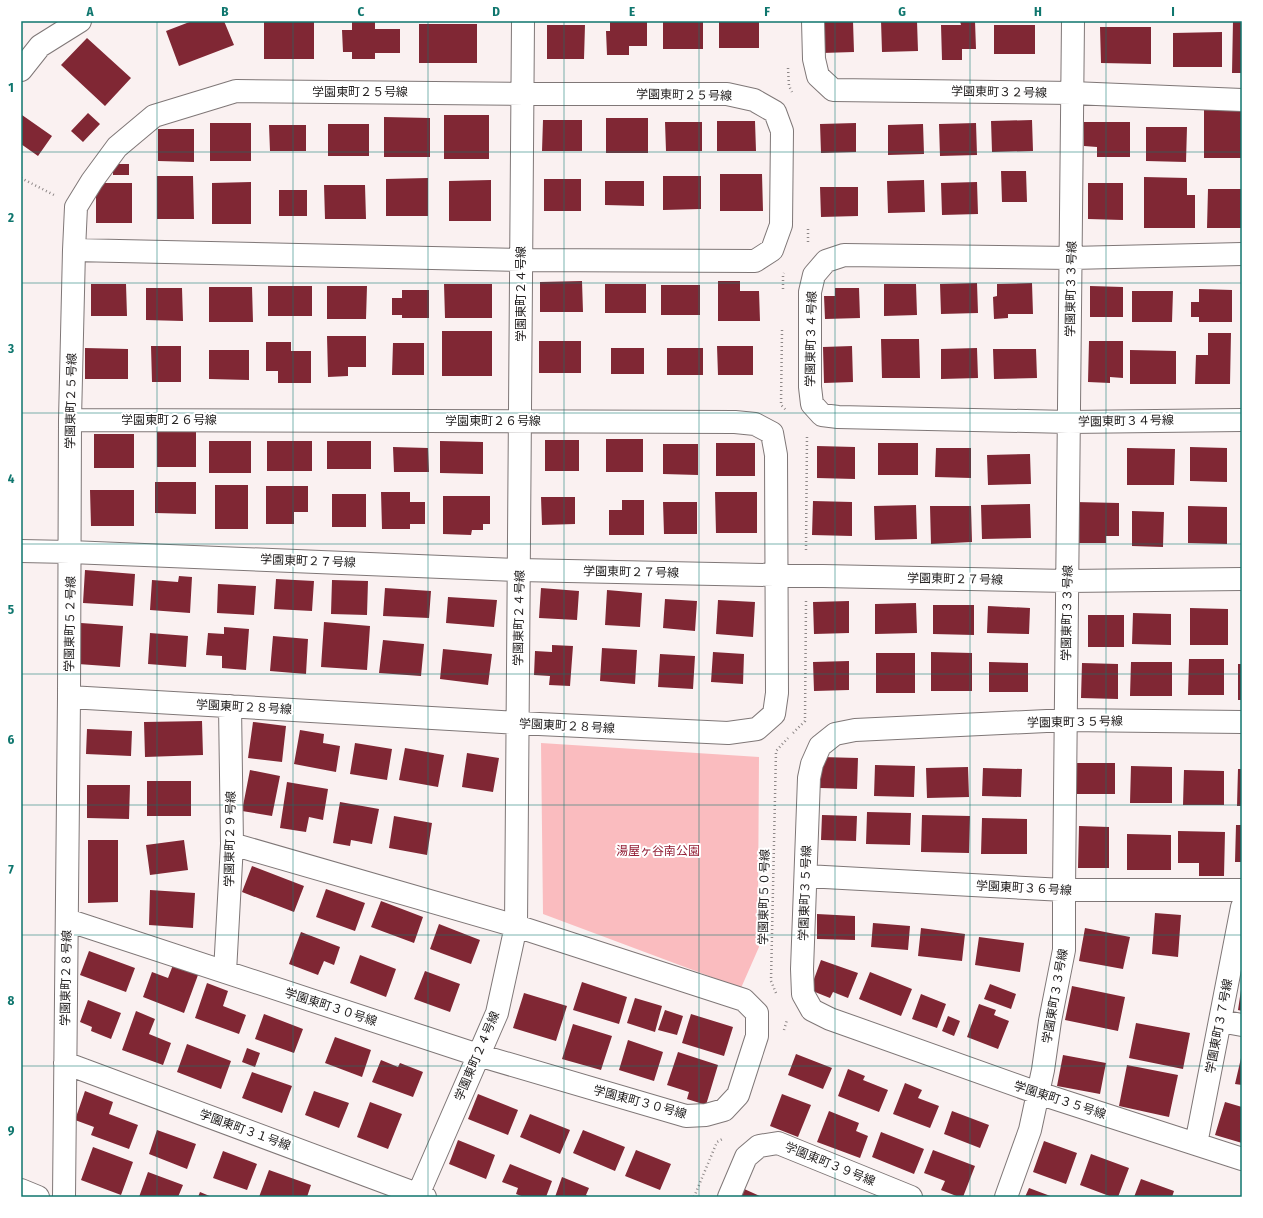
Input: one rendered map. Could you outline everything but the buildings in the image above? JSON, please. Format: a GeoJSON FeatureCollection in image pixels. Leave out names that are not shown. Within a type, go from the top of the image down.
{"type":"FeatureCollection","features":[{"type":"Feature","properties":{"kind":"street"},"geometry":{"type":"LineString","coordinates":[[21,70],[40,46],[80,21]]}},
{"type":"Feature","properties":{"kind":"street","name":"学園東町２４号線"},"geometry":{"type":"LineString","coordinates":[[420,1196],[478,1055],[497,1013],[516,926],[524,21]]}},
{"type":"Feature","properties":{"kind":"street","name":"学園東町３２号線"},"geometry":{"type":"LineString","coordinates":[[813,21],[814,59],[818,76],[833,90],[1072,93],[1242,100]]}},
{"type":"Feature","properties":{"kind":"street","name":"学園東町３３号線"},"geometry":{"type":"LineString","coordinates":[[1006,1197],[1030,1130],[1043,1070],[1050,1021],[1064,950],[1073,21]]}},
{"type":"Feature","properties":{"kind":"street","name":"学園東町２５号線"},"geometry":{"type":"LineString","coordinates":[[70,552],[70,420],[74,250],[76,207],[92,181],[117,147],[154,116],[236,91],[523,94],[727,94],[754,100],[775,112],[782,131],[781,225],[772,250],[755,261],[522,260],[74,250]]}},
{"type":"Feature","properties":{"kind":"street","name":"学園東町３４号線"},"geometry":{"type":"LineString","coordinates":[[1242,254],[1071,258],[844,255],[826,261],[814,275],[810,300],[810,392],[812,404],[822,415],[838,417],[1070,422],[1242,420]]}},
{"type":"Feature","properties":{"kind":"street","name":"学園東町２６号線"},"geometry":{"type":"LineString","coordinates":[[70,420],[735,422],[755,424],[772,433],[776,455],[777,575]]}},
{"type":"Feature","properties":{"kind":"street","name":"学園東町２７号線"},"geometry":{"type":"LineString","coordinates":[[21,551],[519,570],[1068,581],[1242,579]]}},
{"type":"Feature","properties":{"kind":"street","name":"学園東町５２号線"},"geometry":{"type":"LineString","coordinates":[[69,697],[70,552]]}},
{"type":"Feature","properties":{"kind":"street","name":"学園東町２８号線"},"geometry":{"type":"LineString","coordinates":[[64,1197],[69,697],[518,724],[728,733],[757,729],[774,714],[776,700],[777,575]]}},
{"type":"Feature","properties":{"kind":"street","name":"学園東町２９号線"},"geometry":{"type":"LineString","coordinates":[[226,972],[232,844],[230,706]]}},
{"type":"Feature","properties":{"kind":"street","name":"学園東町３５号線"},"geometry":{"type":"LineString","coordinates":[[1242,722],[1067,720],[855,730],[835,734],[820,746],[812,764],[809,778],[802,970],[803,994],[812,1010],[830,1019],[1038,1093],[1242,1159]]}},
{"type":"Feature","properties":{"kind":"street","name":"学園東町３０号線"},"geometry":{"type":"LineString","coordinates":[[67,920],[478,1055],[686,1116],[706,1115],[724,1110],[738,1095],[757,1036],[757,1013],[744,1000],[516,926],[232,844]]}},
{"type":"Feature","properties":{"kind":"street","name":"学園東町３６号線"},"geometry":{"type":"LineString","coordinates":[[806,876],[1064,890],[1242,890]]}},
{"type":"Feature","properties":{"kind":"street","name":"学園東町３７号線"},"geometry":{"type":"LineString","coordinates":[[1196,1144],[1242,907]]}},
{"type":"Feature","properties":{"kind":"street"},"geometry":{"type":"LineString","coordinates":[[1220,1021],[1242,1024]]}},
{"type":"Feature","properties":{"kind":"street","name":"学園東町３１号線"},"geometry":{"type":"LineString","coordinates":[[65,1063],[420,1196]]}},
{"type":"Feature","properties":{"kind":"street","name":"学園東町３９号線"},"geometry":{"type":"LineString","coordinates":[[729,1197],[746,1157],[759,1146],[778,1143],[912,1197]]}},
{"type":"Feature","properties":{"kind":"street"},"geometry":{"type":"LineString","coordinates":[[21,1190],[38,1197]]}},
{"type":"Feature","properties":{"kind":"path"},"geometry":{"type":"LineString","coordinates":[[21,178],[76,207]]}},
{"type":"Feature","properties":{"kind":"path","name":"学園東町５０号線"},"geometry":{"type":"LineString","coordinates":[[777,994],[771,981],[776,751],[805,722],[806,576]]}},
{"type":"Feature","properties":{"kind":"path"},"geometry":{"type":"LineString","coordinates":[[782,1034],[787,1020],[785,1014]]}},
{"type":"Feature","properties":{"kind":"path"},"geometry":{"type":"LineString","coordinates":[[694,1197],[717,1142],[730,1134]]}},
{"type":"Feature","properties":{"kind":"green space","name":"湯屋ヶ谷南公園"},"geometry":{"type":"Polygon","coordinates":[[[541,743],[759,757],[759,947],[741,988],[543,914],[541,743]]]}}]}
